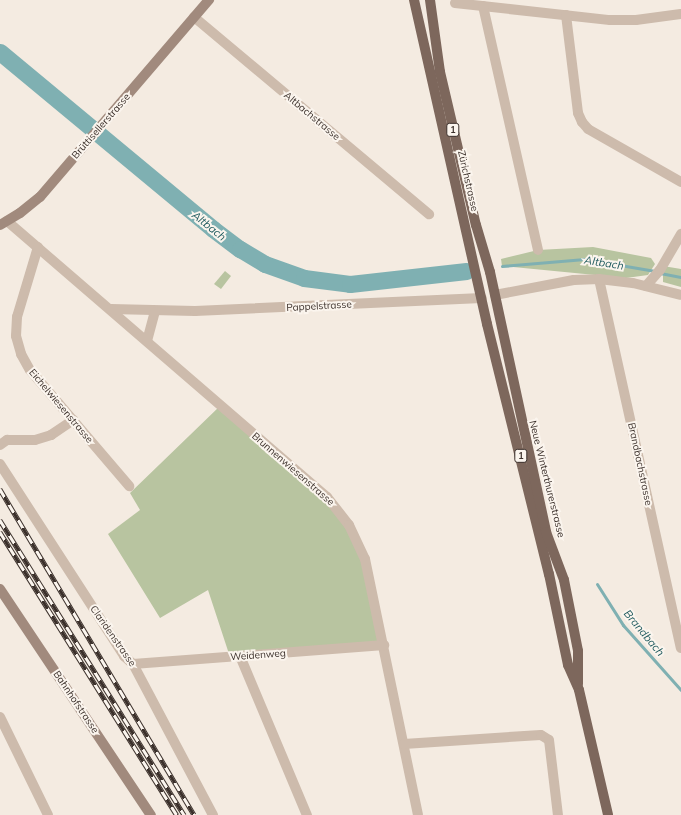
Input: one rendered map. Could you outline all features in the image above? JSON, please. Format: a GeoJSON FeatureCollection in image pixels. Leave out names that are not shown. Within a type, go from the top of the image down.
{"type":"FeatureCollection","features":[{"type":"Feature","properties":{"kind":"main road","name":"Zürichstrasse"},"geometry":{"type":"LineString","coordinates":[[414,0],[482,298]]}},
{"type":"Feature","properties":{"kind":"main road","name":"Zürichstrasse"},"geometry":{"type":"LineString","coordinates":[[430,0],[440,72],[495,296]]}},
{"type":"Feature","properties":{"kind":"main road"},"geometry":{"type":"LineString","coordinates":[[482,298],[495,296]]}},
{"type":"Feature","properties":{"kind":"main road","name":"Neue Winterthurerstrasse"},"geometry":{"type":"LineString","coordinates":[[495,296],[546,532],[564,580],[578,652],[578,690]]}},
{"type":"Feature","properties":{"kind":"main road","name":"Neue Winterthurerstrasse"},"geometry":{"type":"LineString","coordinates":[[482,298],[547,567],[568,665],[578,690],[608,815]]}},
{"type":"Feature","properties":{"kind":"street","name":"Brüttisellerstrasse"},"geometry":{"type":"LineString","coordinates":[[4,223],[40,197],[209,0]]}},
{"type":"Feature","properties":{"kind":"street"},"geometry":{"type":"LineString","coordinates":[[455,3],[618,20],[681,14]]}},
{"type":"Feature","properties":{"kind":"street"},"geometry":{"type":"LineString","coordinates":[[482,6],[538,250]]}},
{"type":"Feature","properties":{"kind":"street"},"geometry":{"type":"LineString","coordinates":[[566,15],[578,113],[582,122],[588,129],[681,182]]}},
{"type":"Feature","properties":{"kind":"street","name":"Altbachstrasse"},"geometry":{"type":"LineString","coordinates":[[194,17],[429,214]]}},
{"type":"Feature","properties":{"kind":"street","name":"Brunnenwiesenstrasse"},"geometry":{"type":"LineString","coordinates":[[4,223],[38,247],[111,309],[338,510],[357,540],[365,559],[418,815]]}},
{"type":"Feature","properties":{"kind":"street"},"geometry":{"type":"LineString","coordinates":[[650,283],[681,234]]}},
{"type":"Feature","properties":{"kind":"street","name":"Eichelwiesenstrasse"},"geometry":{"type":"LineString","coordinates":[[38,247],[17,317],[16,336],[21,354],[30,370],[129,486]]}},
{"type":"Feature","properties":{"kind":"street"},"geometry":{"type":"LineString","coordinates":[[495,296],[574,280],[650,283],[681,295]]}},
{"type":"Feature","properties":{"kind":"street","name":"Brandbachstrasse"},"geometry":{"type":"LineString","coordinates":[[599,280],[681,648]]}},
{"type":"Feature","properties":{"kind":"street","name":"Pappelstrasse"},"geometry":{"type":"LineString","coordinates":[[111,309],[155,312],[399,304],[482,298]]}},
{"type":"Feature","properties":{"kind":"street"},"geometry":{"type":"LineString","coordinates":[[147,341],[155,312]]}},
{"type":"Feature","properties":{"kind":"street"},"geometry":{"type":"LineString","coordinates":[[0,445],[7,440],[35,440],[51,435],[73,420]]}},
{"type":"Feature","properties":{"kind":"street","name":"Claridenstrasse"},"geometry":{"type":"LineString","coordinates":[[0,464],[111,635],[133,664],[213,815]]}},
{"type":"Feature","properties":{"kind":"street","name":"Bahnhofstrasse"},"geometry":{"type":"LineString","coordinates":[[0,589],[151,815]]}},
{"type":"Feature","properties":{"kind":"street","name":"Weidenweg"},"geometry":{"type":"LineString","coordinates":[[133,664],[384,645]]}},
{"type":"Feature","properties":{"kind":"street"},"geometry":{"type":"LineString","coordinates":[[240,656],[307,815]]}},
{"type":"Feature","properties":{"kind":"street"},"geometry":{"type":"LineString","coordinates":[[0,717],[48,815]]}},
{"type":"Feature","properties":{"kind":"street"},"geometry":{"type":"LineString","coordinates":[[404,744],[541,735],[549,740],[558,815]]}},
{"type":"Feature","properties":{"kind":"green space"},"geometry":{"type":"Polygon","coordinates":[[[593,247],[651,258],[655,264],[648,275],[626,278],[502,266],[501,259],[538,250],[593,247]]]}},
{"type":"Feature","properties":{"kind":"green space"},"geometry":{"type":"Polygon","coordinates":[[[663,266],[681,269],[681,287],[663,282],[663,266]]]}},
{"type":"Feature","properties":{"kind":"green space"},"geometry":{"type":"Polygon","coordinates":[[[225,271],[231,276],[221,289],[214,284],[225,271]]]}},
{"type":"Feature","properties":{"kind":"green space"},"geometry":{"type":"Polygon","coordinates":[[[220,406],[316,488],[357,540],[384,645],[230,657],[208,590],[160,618],[108,534],[140,510],[130,493],[220,406]]]}},
{"type":"Feature","properties":{"kind":"waterway","name":"Altbach"},"geometry":{"type":"LineString","coordinates":[[0,52],[213,229],[240,249],[265,264],[304,278],[350,284],[466,271]]}},
{"type":"Feature","properties":{"kind":"waterway","name":"Altbach"},"geometry":{"type":"LineString","coordinates":[[502,266],[585,259],[655,271]]}},
{"type":"Feature","properties":{"kind":"waterway","name":"Altbach"},"geometry":{"type":"LineString","coordinates":[[660,273],[681,277]]}},
{"type":"Feature","properties":{"kind":"waterway","name":"Brandbach"},"geometry":{"type":"LineString","coordinates":[[597,584],[623,625],[681,690]]}},
{"type":"Feature","properties":{"kind":"railway"},"geometry":{"type":"LineString","coordinates":[[0,489],[194,815]]}},
{"type":"Feature","properties":{"kind":"railway"},"geometry":{"type":"LineString","coordinates":[[0,520],[184,815]]}},
{"type":"Feature","properties":{"kind":"railway"},"geometry":{"type":"LineString","coordinates":[[0,532],[177,815]]}}]}
